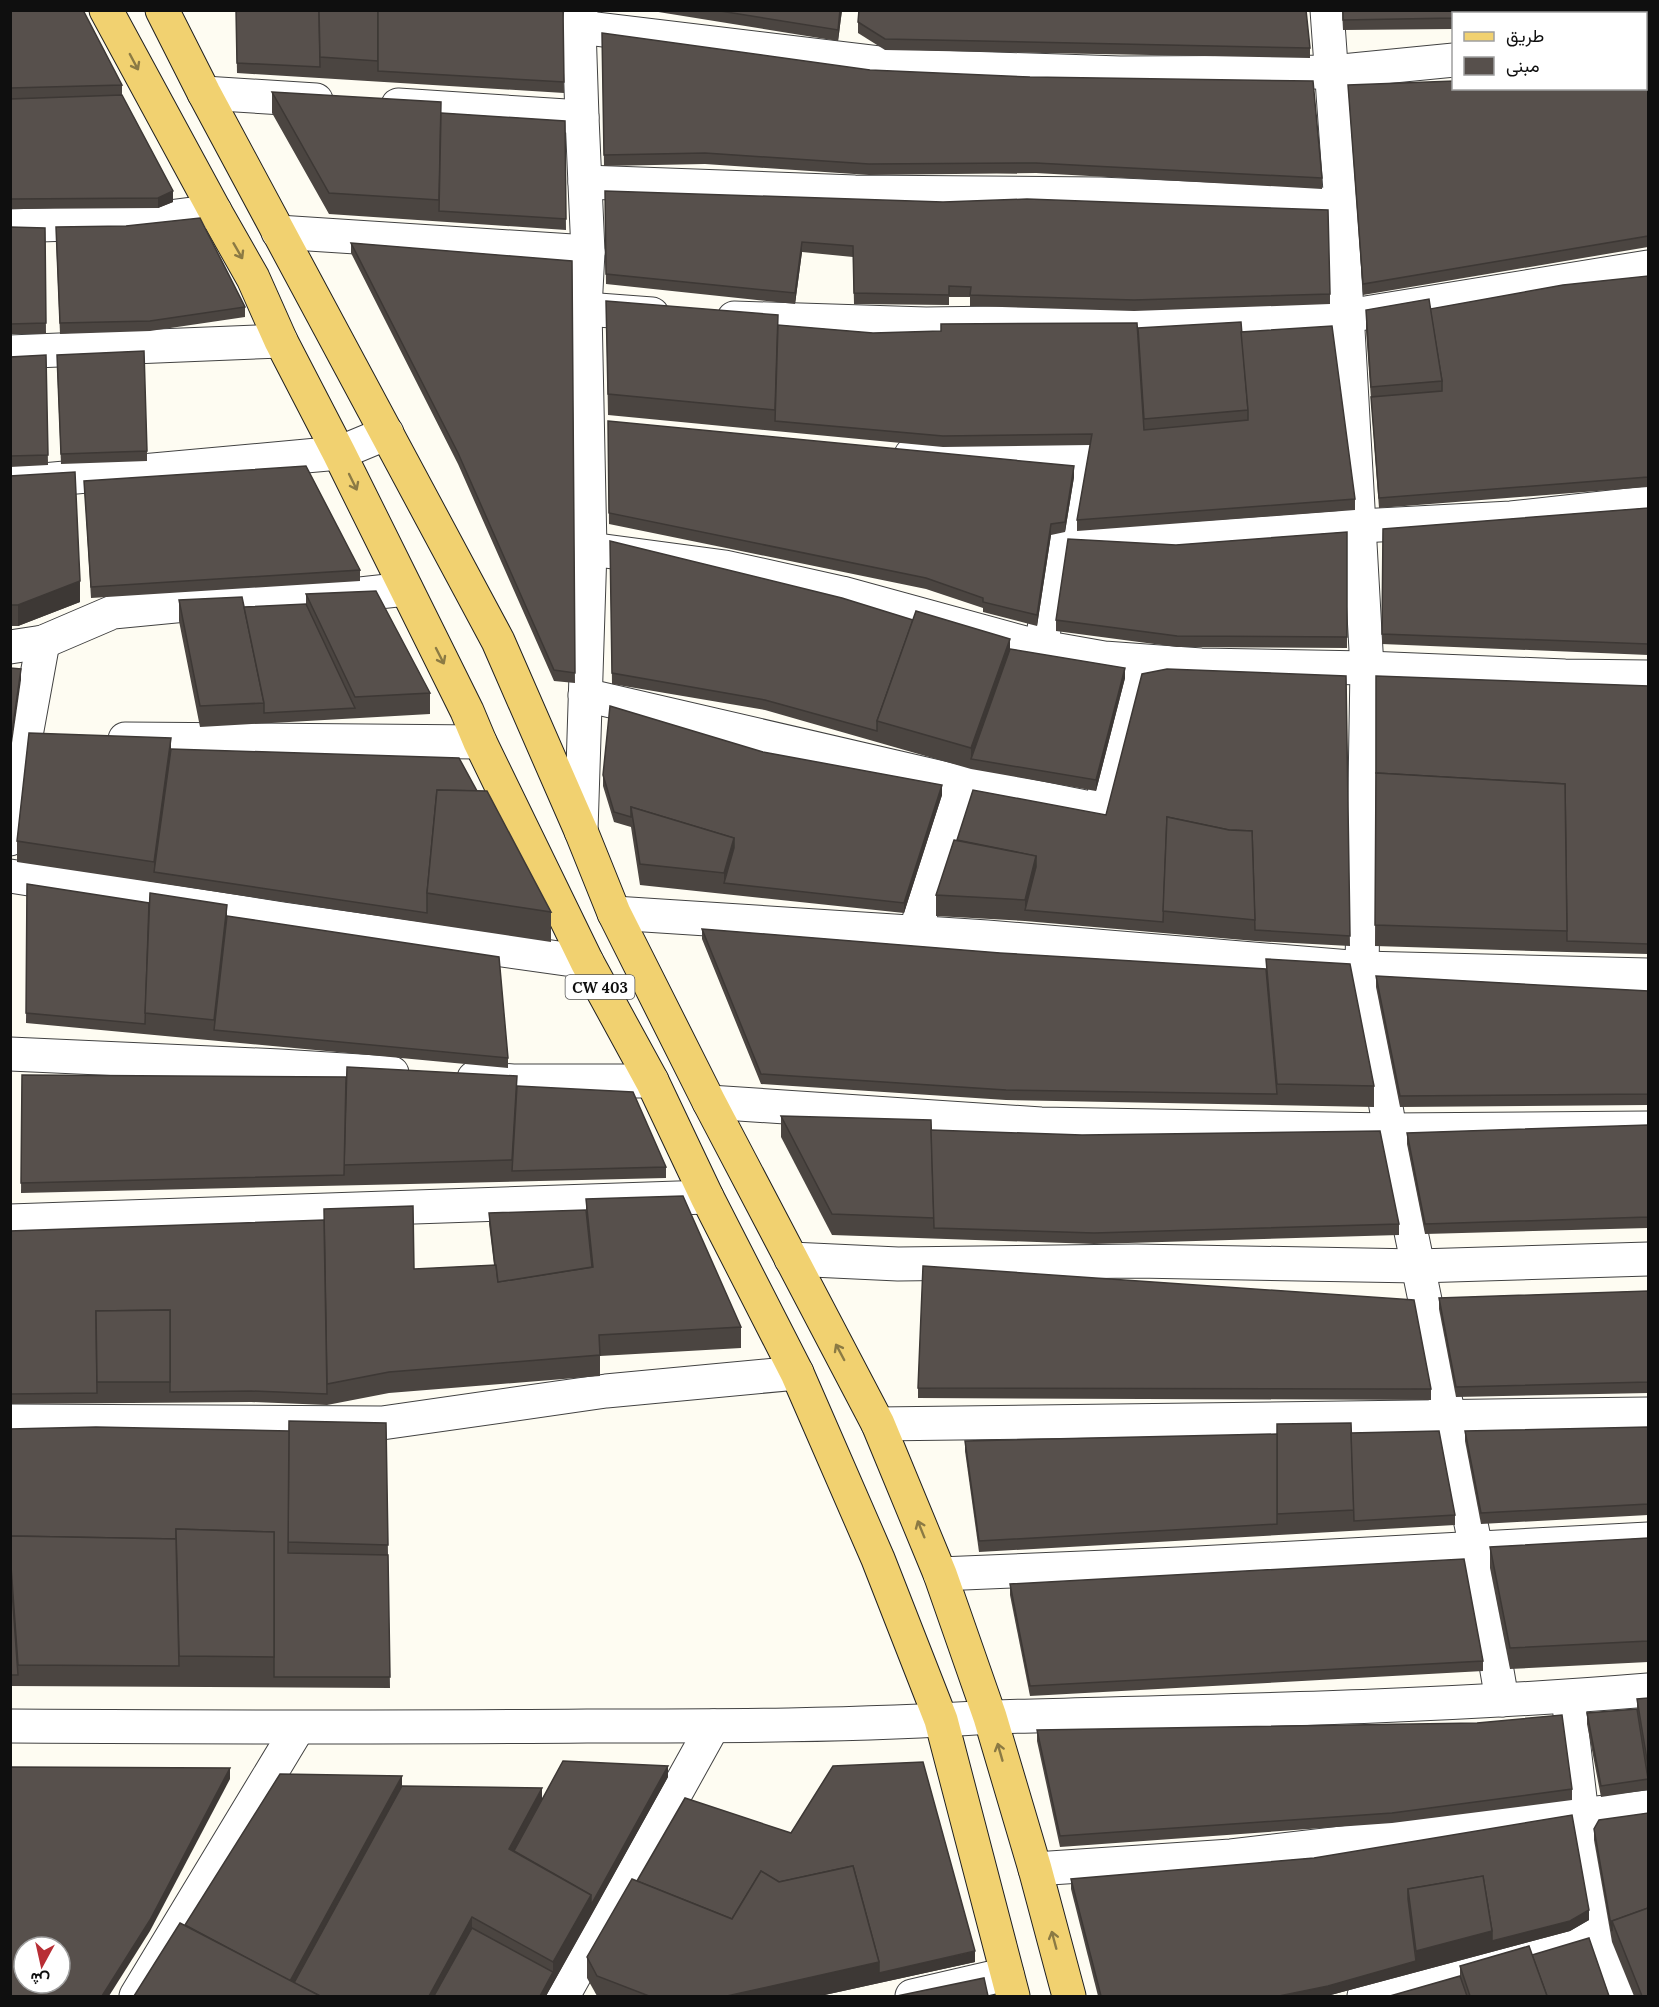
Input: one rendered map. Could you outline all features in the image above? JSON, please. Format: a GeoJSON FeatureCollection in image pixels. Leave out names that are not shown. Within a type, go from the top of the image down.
{"type":"FeatureCollection","features":[{"type":"Feature","properties":{"kind":"main road","name":"CW 403"},"geometry":{"type":"LineString","coordinates":[[106,10],[254,278],[281,341],[467,711],[587,962],[652,1081],[707,1197],[797,1373],[878,1559],[941,1720],[1010,1985]]}},
{"type":"Feature","properties":{"kind":"main road","name":"CW 403"},"geometry":{"type":"LineString","coordinates":[[162,10],[204,93],[498,641],[581,831],[614,913],[709,1102],[878,1424],[940,1574],[990,1717],[1035,1869],[1069,1996]]}},
{"type":"Feature","properties":{"kind":"street"},"geometry":{"type":"LineString","coordinates":[[1327,10],[1341,205],[1367,668],[1362,968],[1390,1130],[1476,1548],[1502,1700]]}},
{"type":"Feature","properties":{"kind":"street"},"geometry":{"type":"LineString","coordinates":[[581,831],[590,549],[600,433],[585,309],[588,252],[580,19],[903,66],[1120,73],[1332,72],[1452,60]]}},
{"type":"Feature","properties":{"kind":"street"},"geometry":{"type":"LineString","coordinates":[[204,93],[582,117]]}},
{"type":"Feature","properties":{"kind":"street"},"geometry":{"type":"LineString","coordinates":[[585,182],[855,192],[1100,194],[1341,205]]}},
{"type":"Feature","properties":{"kind":"street"},"geometry":{"type":"LineString","coordinates":[[10,226],[130,222],[215,211]]}},
{"type":"Feature","properties":{"kind":"street"},"geometry":{"type":"LineString","coordinates":[[279,232],[588,252]]}},
{"type":"Feature","properties":{"kind":"street"},"geometry":{"type":"LineString","coordinates":[[585,309],[694,317],[926,324],[1234,322],[1347,316],[1648,267]]}},
{"type":"Feature","properties":{"kind":"street"},"geometry":{"type":"LineString","coordinates":[[10,352],[281,341]]}},
{"type":"Feature","properties":{"kind":"street"},"geometry":{"type":"LineString","coordinates":[[10,483],[339,453],[387,433]]}},
{"type":"Feature","properties":{"kind":"street"},"geometry":{"type":"LineString","coordinates":[[881,452],[917,456],[957,455],[1083,460],[1071,540]]}},
{"type":"Feature","properties":{"kind":"street"},"geometry":{"type":"LineString","coordinates":[[1041,647],[1058,546],[1066,540],[1182,539],[1511,518],[1648,503]]}},
{"type":"Feature","properties":{"kind":"street"},"geometry":{"type":"LineString","coordinates":[[590,549],[725,567],[842,593],[1041,647],[1104,658],[1201,665],[1367,668],[1565,676],[1648,676]]}},
{"type":"Feature","properties":{"kind":"street"},"geometry":{"type":"LineString","coordinates":[[10,646],[44,642],[113,612],[227,602],[333,597],[406,589]]}},
{"type":"Feature","properties":{"kind":"street"},"geometry":{"type":"LineString","coordinates":[[10,839],[11,806],[44,642]]}},
{"type":"Feature","properties":{"kind":"street"},"geometry":{"type":"LineString","coordinates":[[585,695],[960,782],[1100,810],[1139,661]]}},
{"type":"Feature","properties":{"kind":"street"},"geometry":{"type":"LineString","coordinates":[[24,739],[60,739]]}},
{"type":"Feature","properties":{"kind":"street"},"geometry":{"type":"LineString","coordinates":[[96,739],[480,742]]}},
{"type":"Feature","properties":{"kind":"street"},"geometry":{"type":"LineString","coordinates":[[915,933],[960,782]]}},
{"type":"Feature","properties":{"kind":"street"},"geometry":{"type":"LineString","coordinates":[[10,876],[283,919],[587,962]]}},
{"type":"Feature","properties":{"kind":"street"},"geometry":{"type":"LineString","coordinates":[[614,913],[915,933],[1362,968],[1648,975]]}},
{"type":"Feature","properties":{"kind":"street"},"geometry":{"type":"LineString","coordinates":[[10,1054],[280,1066],[513,1081],[652,1081]]}},
{"type":"Feature","properties":{"kind":"street"},"geometry":{"type":"LineString","coordinates":[[709,1102],[1041,1124],[1390,1130],[1648,1128]]}},
{"type":"Feature","properties":{"kind":"street"},"geometry":{"type":"LineString","coordinates":[[10,1221],[707,1197]]}},
{"type":"Feature","properties":{"kind":"street"},"geometry":{"type":"LineString","coordinates":[[791,1259],[898,1264],[1136,1261],[1418,1266],[1648,1259]]}},
{"type":"Feature","properties":{"kind":"street"},"geometry":{"type":"LineString","coordinates":[[10,1421],[382,1423],[606,1391],[797,1373]]}},
{"type":"Feature","properties":{"kind":"street"},"geometry":{"type":"LineString","coordinates":[[878,1424],[1648,1414]]}},
{"type":"Feature","properties":{"kind":"street"},"geometry":{"type":"LineString","coordinates":[[940,1574],[1648,1539]]}},
{"type":"Feature","properties":{"kind":"street"},"geometry":{"type":"LineString","coordinates":[[10,1726],[298,1728],[713,1726],[1276,1710],[1568,1697],[1648,1690]]}},
{"type":"Feature","properties":{"kind":"street"},"geometry":{"type":"LineString","coordinates":[[1568,1697],[1582,1815],[1601,1932],[1620,1996]]}},
{"type":"Feature","properties":{"kind":"street"},"geometry":{"type":"LineString","coordinates":[[563,1996],[713,1726]]}},
{"type":"Feature","properties":{"kind":"street"},"geometry":{"type":"LineString","coordinates":[[136,1996],[298,1728]]}},
{"type":"Feature","properties":{"kind":"street"},"geometry":{"type":"LineString","coordinates":[[1035,1869],[1231,1856],[1648,1807]]}},
{"type":"Feature","properties":{"kind":"street"},"geometry":{"type":"LineString","coordinates":[[1364,1996],[1601,1932]]}},
{"type":"Feature","properties":{"kind":"street"},"geometry":{"type":"LineString","coordinates":[[912,1996],[1010,1985]]}},
{"type":"Feature","properties":{"kind":"building"},"geometry":{"type":"Polygon","coordinates":[[[10,10],[83,10],[122,85],[10,88],[10,10]]]}},
{"type":"Feature","properties":{"kind":"building"},"geometry":{"type":"Polygon","coordinates":[[[236,10],[319,10],[320,67],[237,63],[236,10]]]}},
{"type":"Feature","properties":{"kind":"building"},"geometry":{"type":"Polygon","coordinates":[[[319,10],[378,10],[378,61],[320,57],[319,10]]]}},
{"type":"Feature","properties":{"kind":"building"},"geometry":{"type":"Polygon","coordinates":[[[378,10],[563,10],[564,82],[378,71],[378,10]]]}},
{"type":"Feature","properties":{"kind":"building"},"geometry":{"type":"Polygon","coordinates":[[[714,10],[840,10],[838,30],[714,10]]]}},
{"type":"Feature","properties":{"kind":"building"},"geometry":{"type":"Polygon","coordinates":[[[859,10],[1306,10],[1310,48],[885,39],[858,22],[859,10]]]}},
{"type":"Feature","properties":{"kind":"building"},"geometry":{"type":"Polygon","coordinates":[[[1343,10],[1550,10],[1550,12],[1452,12],[1452,18],[1343,20],[1343,10]]]}},
{"type":"Feature","properties":{"kind":"building"},"geometry":{"type":"Polygon","coordinates":[[[602,33],[870,70],[1030,77],[1313,81],[1322,178],[1036,163],[869,164],[705,153],[604,155],[602,33]]]}},
{"type":"Feature","properties":{"kind":"building"},"geometry":{"type":"Polygon","coordinates":[[[1647,61],[1648,236],[1363,284],[1348,85],[1452,81],[1452,90],[1647,90],[1647,61]]]}},
{"type":"Feature","properties":{"kind":"building"},"geometry":{"type":"Polygon","coordinates":[[[272,92],[441,102],[439,200],[329,193],[272,92]]]}},
{"type":"Feature","properties":{"kind":"building"},"geometry":{"type":"Polygon","coordinates":[[[122,95],[173,191],[158,198],[10,199],[10,99],[122,95]]]}},
{"type":"Feature","properties":{"kind":"building"},"geometry":{"type":"Polygon","coordinates":[[[441,113],[565,121],[566,219],[439,211],[441,113]]]}},
{"type":"Feature","properties":{"kind":"building"},"geometry":{"type":"Polygon","coordinates":[[[605,191],[943,202],[1027,199],[1328,210],[1330,294],[1134,300],[970,295],[971,287],[949,286],[949,295],[854,293],[853,246],[802,242],[795,293],[606,274],[605,191]]]}},
{"type":"Feature","properties":{"kind":"building"},"geometry":{"type":"Polygon","coordinates":[[[200,218],[245,307],[150,321],[60,323],[56,227],[126,226],[200,218]]]}},
{"type":"Feature","properties":{"kind":"building"},"geometry":{"type":"Polygon","coordinates":[[[10,227],[45,228],[46,323],[10,324],[10,227]]]}},
{"type":"Feature","properties":{"kind":"building"},"geometry":{"type":"Polygon","coordinates":[[[351,243],[572,261],[575,673],[554,670],[458,453],[351,243]]]}},
{"type":"Feature","properties":{"kind":"building"},"geometry":{"type":"Polygon","coordinates":[[[1648,276],[1648,477],[1379,498],[1371,397],[1442,391],[1430,309],[1563,285],[1648,276]]]}},
{"type":"Feature","properties":{"kind":"building"},"geometry":{"type":"Polygon","coordinates":[[[1429,299],[1442,381],[1371,387],[1366,310],[1429,299]]]}},
{"type":"Feature","properties":{"kind":"building"},"geometry":{"type":"Polygon","coordinates":[[[606,301],[778,315],[775,410],[608,394],[606,301]]]}},
{"type":"Feature","properties":{"kind":"building"},"geometry":{"type":"Polygon","coordinates":[[[1241,322],[1248,410],[1144,419],[1138,328],[1241,322]]]}},
{"type":"Feature","properties":{"kind":"building"},"geometry":{"type":"Polygon","coordinates":[[[1137,323],[1144,430],[1248,420],[1241,332],[1332,326],[1355,499],[1077,520],[1092,434],[943,436],[775,421],[778,325],[873,333],[941,331],[941,324],[1137,323]]]}},
{"type":"Feature","properties":{"kind":"building"},"geometry":{"type":"Polygon","coordinates":[[[144,351],[147,451],[61,454],[57,355],[144,351]]]}},
{"type":"Feature","properties":{"kind":"building"},"geometry":{"type":"Polygon","coordinates":[[[46,355],[48,455],[10,456],[10,357],[46,355]]]}},
{"type":"Feature","properties":{"kind":"building"},"geometry":{"type":"Polygon","coordinates":[[[608,421],[1074,466],[1065,522],[1051,524],[1037,615],[983,602],[983,598],[926,578],[609,513],[608,421]]]}},
{"type":"Feature","properties":{"kind":"building"},"geometry":{"type":"Polygon","coordinates":[[[306,466],[360,570],[91,587],[84,481],[306,466]]]}},
{"type":"Feature","properties":{"kind":"building"},"geometry":{"type":"Polygon","coordinates":[[[75,472],[80,581],[18,605],[10,605],[10,476],[75,472]]]}},
{"type":"Feature","properties":{"kind":"building"},"geometry":{"type":"Polygon","coordinates":[[[1648,508],[1648,644],[1382,634],[1383,529],[1648,508]]]}},
{"type":"Feature","properties":{"kind":"building"},"geometry":{"type":"Polygon","coordinates":[[[1347,532],[1347,637],[1177,636],[1056,620],[1068,539],[1176,545],[1347,532]]]}},
{"type":"Feature","properties":{"kind":"building"},"geometry":{"type":"Polygon","coordinates":[[[610,541],[842,598],[913,620],[877,721],[877,731],[765,700],[612,673],[610,541]]]}},
{"type":"Feature","properties":{"kind":"building"},"geometry":{"type":"Polygon","coordinates":[[[376,591],[430,693],[355,697],[306,594],[376,591]]]}},
{"type":"Feature","properties":{"kind":"building"},"geometry":{"type":"Polygon","coordinates":[[[242,597],[264,703],[200,706],[179,600],[242,597]]]}},
{"type":"Feature","properties":{"kind":"building"},"geometry":{"type":"Polygon","coordinates":[[[306,604],[355,708],[264,713],[264,703],[244,607],[306,604]]]}},
{"type":"Feature","properties":{"kind":"building"},"geometry":{"type":"Polygon","coordinates":[[[916,611],[1010,639],[971,748],[877,721],[916,611]]]}},
{"type":"Feature","properties":{"kind":"building"},"geometry":{"type":"Polygon","coordinates":[[[1010,649],[1125,668],[1096,780],[971,759],[1010,649]]]}},
{"type":"Feature","properties":{"kind":"building"},"geometry":{"type":"Polygon","coordinates":[[[10,668],[21,669],[10,746],[10,668]]]}},
{"type":"Feature","properties":{"kind":"building"},"geometry":{"type":"Polygon","coordinates":[[[1167,669],[1346,676],[1350,936],[1255,930],[1252,831],[1229,830],[1167,817],[1163,922],[1025,910],[1036,867],[1036,856],[957,840],[973,790],[1106,815],[1142,674],[1167,669]]]}},
{"type":"Feature","properties":{"kind":"building"},"geometry":{"type":"Polygon","coordinates":[[[1376,676],[1648,686],[1648,944],[1567,941],[1565,784],[1376,773],[1376,676]]]}},
{"type":"Feature","properties":{"kind":"building"},"geometry":{"type":"Polygon","coordinates":[[[610,706],[763,752],[942,785],[904,903],[724,883],[734,848],[734,838],[631,807],[631,817],[614,812],[603,775],[610,706]]]}},
{"type":"Feature","properties":{"kind":"building"},"geometry":{"type":"Polygon","coordinates":[[[29,733],[171,738],[154,862],[17,841],[29,733]]]}},
{"type":"Feature","properties":{"kind":"building"},"geometry":{"type":"Polygon","coordinates":[[[171,749],[459,758],[477,791],[437,790],[427,913],[154,872],[171,749]]]}},
{"type":"Feature","properties":{"kind":"building"},"geometry":{"type":"Polygon","coordinates":[[[1376,773],[1565,784],[1567,931],[1375,925],[1376,773]]]}},
{"type":"Feature","properties":{"kind":"building"},"geometry":{"type":"Polygon","coordinates":[[[437,790],[487,791],[551,912],[427,893],[437,790]]]}},
{"type":"Feature","properties":{"kind":"building"},"geometry":{"type":"Polygon","coordinates":[[[631,807],[734,838],[724,873],[640,864],[631,807]]]}},
{"type":"Feature","properties":{"kind":"building"},"geometry":{"type":"Polygon","coordinates":[[[1167,817],[1229,830],[1252,831],[1255,920],[1163,911],[1167,817]]]}},
{"type":"Feature","properties":{"kind":"building"},"geometry":{"type":"Polygon","coordinates":[[[954,840],[1036,856],[1025,900],[936,895],[954,840]]]}},
{"type":"Feature","properties":{"kind":"building"},"geometry":{"type":"Polygon","coordinates":[[[27,884],[149,903],[145,1024],[26,1013],[27,884]]]}},
{"type":"Feature","properties":{"kind":"building"},"geometry":{"type":"Polygon","coordinates":[[[150,893],[227,905],[214,1020],[145,1013],[150,893]]]}},
{"type":"Feature","properties":{"kind":"building"},"geometry":{"type":"Polygon","coordinates":[[[227,916],[499,957],[508,1058],[214,1030],[227,916]]]}},
{"type":"Feature","properties":{"kind":"building"},"geometry":{"type":"Polygon","coordinates":[[[702,929],[1000,953],[1266,969],[1277,1094],[1006,1090],[761,1074],[702,929]]]}},
{"type":"Feature","properties":{"kind":"building"},"geometry":{"type":"Polygon","coordinates":[[[1266,959],[1350,964],[1374,1086],[1277,1084],[1266,959]]]}},
{"type":"Feature","properties":{"kind":"building"},"geometry":{"type":"Polygon","coordinates":[[[1376,976],[1648,991],[1648,1094],[1400,1096],[1376,976]]]}},
{"type":"Feature","properties":{"kind":"building"},"geometry":{"type":"Polygon","coordinates":[[[347,1067],[517,1076],[512,1160],[344,1165],[347,1067]]]}},
{"type":"Feature","properties":{"kind":"building"},"geometry":{"type":"Polygon","coordinates":[[[22,1075],[346,1077],[344,1175],[21,1183],[22,1075]]]}},
{"type":"Feature","properties":{"kind":"building"},"geometry":{"type":"Polygon","coordinates":[[[517,1086],[633,1092],[666,1167],[512,1171],[517,1086]]]}},
{"type":"Feature","properties":{"kind":"building"},"geometry":{"type":"Polygon","coordinates":[[[781,1116],[931,1120],[934,1218],[832,1214],[781,1116]]]}},
{"type":"Feature","properties":{"kind":"building"},"geometry":{"type":"Polygon","coordinates":[[[1648,1125],[1648,1217],[1425,1224],[1407,1133],[1648,1125]]]}},
{"type":"Feature","properties":{"kind":"building"},"geometry":{"type":"Polygon","coordinates":[[[931,1130],[1082,1135],[1380,1131],[1399,1224],[1094,1233],[934,1228],[931,1130]]]}},
{"type":"Feature","properties":{"kind":"building"},"geometry":{"type":"Polygon","coordinates":[[[683,1196],[741,1327],[599,1335],[600,1355],[389,1372],[327,1384],[324,1209],[413,1206],[414,1269],[496,1265],[498,1282],[593,1267],[586,1199],[683,1196]]]}},
{"type":"Feature","properties":{"kind":"building"},"geometry":{"type":"Polygon","coordinates":[[[586,1210],[592,1267],[498,1282],[489,1213],[586,1210]]]}},
{"type":"Feature","properties":{"kind":"building"},"geometry":{"type":"Polygon","coordinates":[[[324,1220],[327,1394],[251,1391],[170,1392],[170,1310],[96,1311],[97,1393],[10,1394],[10,1231],[324,1220]]]}},
{"type":"Feature","properties":{"kind":"building"},"geometry":{"type":"Polygon","coordinates":[[[923,1266],[1414,1300],[1431,1389],[918,1388],[923,1266]]]}},
{"type":"Feature","properties":{"kind":"building"},"geometry":{"type":"Polygon","coordinates":[[[1648,1291],[1648,1382],[1456,1387],[1439,1298],[1648,1291]]]}},
{"type":"Feature","properties":{"kind":"building"},"geometry":{"type":"Polygon","coordinates":[[[170,1310],[170,1382],[97,1382],[96,1311],[170,1310]]]}},
{"type":"Feature","properties":{"kind":"building"},"geometry":{"type":"Polygon","coordinates":[[[289,1421],[386,1423],[388,1545],[288,1542],[289,1421]]]}},
{"type":"Feature","properties":{"kind":"building"},"geometry":{"type":"Polygon","coordinates":[[[1351,1423],[1354,1510],[1277,1514],[1277,1424],[1351,1423]]]}},
{"type":"Feature","properties":{"kind":"building"},"geometry":{"type":"Polygon","coordinates":[[[96,1427],[289,1431],[288,1553],[388,1555],[390,1677],[274,1677],[274,1532],[176,1529],[176,1539],[10,1536],[10,1429],[96,1427]]]}},
{"type":"Feature","properties":{"kind":"building"},"geometry":{"type":"Polygon","coordinates":[[[1648,1427],[1648,1504],[1481,1513],[1465,1431],[1648,1427]]]}},
{"type":"Feature","properties":{"kind":"building"},"geometry":{"type":"Polygon","coordinates":[[[1439,1431],[1455,1515],[1354,1521],[1351,1433],[1439,1431]]]}},
{"type":"Feature","properties":{"kind":"building"},"geometry":{"type":"Polygon","coordinates":[[[1277,1434],[1277,1524],[979,1541],[965,1441],[1277,1434]]]}},
{"type":"Feature","properties":{"kind":"building"},"geometry":{"type":"Polygon","coordinates":[[[176,1529],[274,1532],[274,1657],[179,1656],[176,1529]]]}},
{"type":"Feature","properties":{"kind":"building"},"geometry":{"type":"Polygon","coordinates":[[[10,1536],[176,1539],[179,1666],[18,1665],[10,1536]]]}},
{"type":"Feature","properties":{"kind":"building"},"geometry":{"type":"Polygon","coordinates":[[[1648,1538],[1648,1641],[1510,1648],[1490,1547],[1648,1538]]]}},
{"type":"Feature","properties":{"kind":"building"},"geometry":{"type":"Polygon","coordinates":[[[1464,1559],[1483,1661],[1030,1686],[1010,1584],[1464,1559]]]}},
{"type":"Feature","properties":{"kind":"building"},"geometry":{"type":"Polygon","coordinates":[[[10,1562],[18,1675],[10,1675],[10,1562]]]}},
{"type":"Feature","properties":{"kind":"building"},"geometry":{"type":"Polygon","coordinates":[[[1648,1698],[1648,1766],[1637,1699],[1648,1698]]]}},
{"type":"Feature","properties":{"kind":"building"},"geometry":{"type":"Polygon","coordinates":[[[1637,1709],[1648,1779],[1601,1786],[1587,1713],[1637,1709]]]}},
{"type":"Feature","properties":{"kind":"building"},"geometry":{"type":"Polygon","coordinates":[[[1562,1715],[1572,1789],[1392,1813],[1060,1836],[1037,1730],[1477,1723],[1562,1715]]]}},
{"type":"Feature","properties":{"kind":"building"},"geometry":{"type":"Polygon","coordinates":[[[563,1761],[668,1766],[591,1905],[591,1895],[514,1851],[563,1761]]]}},
{"type":"Feature","properties":{"kind":"building"},"geometry":{"type":"Polygon","coordinates":[[[923,1762],[975,1951],[879,1973],[879,1962],[853,1866],[779,1882],[761,1871],[732,1919],[637,1881],[685,1798],[791,1833],[833,1766],[923,1762]]]}},
{"type":"Feature","properties":{"kind":"building"},"geometry":{"type":"Polygon","coordinates":[[[10,1767],[230,1768],[150,1920],[102,1996],[10,1996],[10,1767]]]}},
{"type":"Feature","properties":{"kind":"building"},"geometry":{"type":"Polygon","coordinates":[[[280,1774],[402,1776],[290,1981],[185,1925],[280,1774]]]}},
{"type":"Feature","properties":{"kind":"building"},"geometry":{"type":"Polygon","coordinates":[[[402,1786],[542,1788],[509,1849],[591,1895],[553,1962],[472,1917],[429,1996],[320,1996],[294,1983],[402,1786]]]}},
{"type":"Feature","properties":{"kind":"building"},"geometry":{"type":"Polygon","coordinates":[[[1648,1813],[1648,1908],[1612,1921],[1612,1931],[1594,1829],[1599,1820],[1648,1813]]]}},
{"type":"Feature","properties":{"kind":"building"},"geometry":{"type":"Polygon","coordinates":[[[1572,1815],[1589,1910],[1570,1921],[1492,1941],[1483,1876],[1408,1889],[1416,1961],[1328,1986],[1279,1996],[1101,1996],[1071,1879],[1314,1858],[1572,1815]]]}},
{"type":"Feature","properties":{"kind":"building"},"geometry":{"type":"Polygon","coordinates":[[[853,1866],[879,1962],[727,1996],[649,1996],[597,1976],[587,1957],[632,1879],[732,1919],[761,1871],[779,1882],[853,1866]]]}},
{"type":"Feature","properties":{"kind":"building"},"geometry":{"type":"Polygon","coordinates":[[[1483,1876],[1492,1931],[1416,1951],[1408,1889],[1483,1876]]]}},
{"type":"Feature","properties":{"kind":"building"},"geometry":{"type":"Polygon","coordinates":[[[1648,1908],[1648,1996],[1642,1996],[1612,1921],[1648,1908]]]}},
{"type":"Feature","properties":{"kind":"building"},"geometry":{"type":"Polygon","coordinates":[[[180,1923],[320,1996],[134,1996],[180,1923]]]}},
{"type":"Feature","properties":{"kind":"building"},"geometry":{"type":"Polygon","coordinates":[[[472,1928],[553,1972],[540,1996],[434,1996],[472,1928]]]}},
{"type":"Feature","properties":{"kind":"building"},"geometry":{"type":"Polygon","coordinates":[[[1589,1938],[1609,1996],[1547,1996],[1532,1955],[1589,1938]]]}},
{"type":"Feature","properties":{"kind":"building"},"geometry":{"type":"Polygon","coordinates":[[[1529,1946],[1547,1996],[1470,1996],[1460,1966],[1529,1946]]]}},
{"type":"Feature","properties":{"kind":"building"},"geometry":{"type":"Polygon","coordinates":[[[1460,1976],[1467,1996],[1390,1996],[1460,1976]]]}},
{"type":"Feature","properties":{"kind":"building"},"geometry":{"type":"Polygon","coordinates":[[[984,1978],[988,1996],[897,1996],[984,1978]]]}}]}
